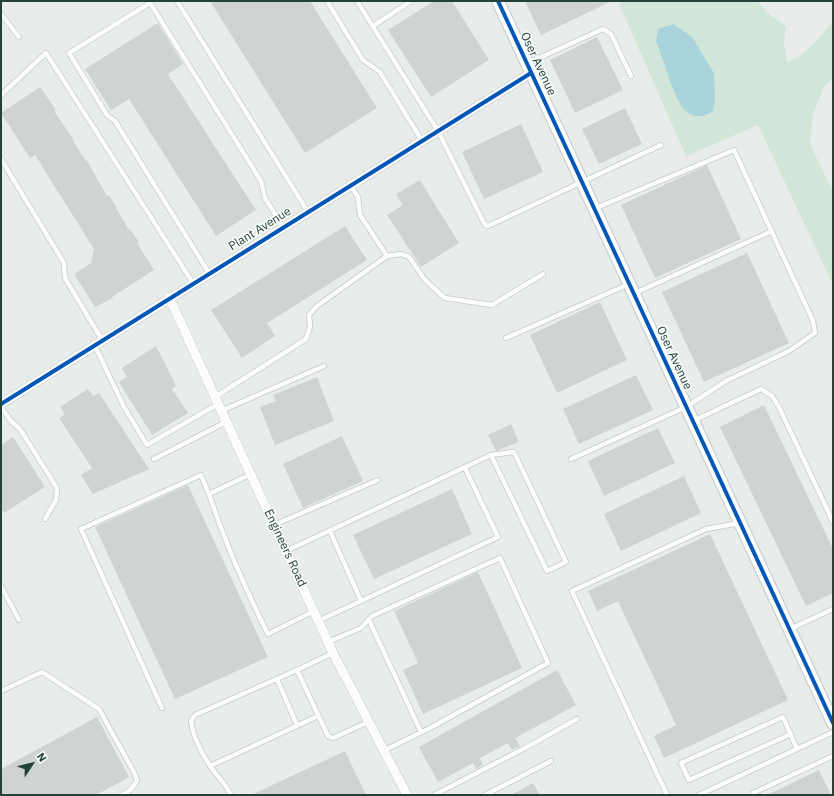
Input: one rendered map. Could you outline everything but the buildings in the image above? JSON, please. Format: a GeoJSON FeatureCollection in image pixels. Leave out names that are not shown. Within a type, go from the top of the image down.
{"type":"FeatureCollection","features":[{"type":"Feature","properties":{"kind":"street","name":"Oser Avenue"},"geometry":{"type":"LineString","coordinates":[[498,1],[833,723]]}},
{"type":"Feature","properties":{"kind":"street","name":"Plant Avenue"},"geometry":{"type":"LineString","coordinates":[[1,404],[282,227],[438,131],[529,68]]}},
{"type":"Feature","properties":{"kind":"street","name":"Engineers Road"},"geometry":{"type":"LineString","coordinates":[[169,298],[333,653],[407,795]]}},
{"type":"Feature","properties":{"kind":"lane"},"geometry":{"type":"LineString","coordinates":[[177,1],[308,212]]}},
{"type":"Feature","properties":{"kind":"lane"},"geometry":{"type":"LineString","coordinates":[[326,1],[363,60],[380,72],[422,141]]}},
{"type":"Feature","properties":{"kind":"lane"},"geometry":{"type":"LineString","coordinates":[[357,1],[438,131],[482,222],[488,226],[582,184],[661,146]]}},
{"type":"Feature","properties":{"kind":"lane"},"geometry":{"type":"LineString","coordinates":[[373,26],[411,1]]}},
{"type":"Feature","properties":{"kind":"lane"},"geometry":{"type":"LineString","coordinates":[[209,273],[115,121],[107,115],[69,53],[150,3],[261,181],[265,198],[282,227]]}},
{"type":"Feature","properties":{"kind":"lane"},"geometry":{"type":"LineString","coordinates":[[1,14],[19,37]]}},
{"type":"Feature","properties":{"kind":"lane"},"geometry":{"type":"LineString","coordinates":[[529,68],[603,29],[611,34],[631,76]]}},
{"type":"Feature","properties":{"kind":"lane"},"geometry":{"type":"LineString","coordinates":[[1,94],[46,53],[193,283]]}},
{"type":"Feature","properties":{"kind":"lane"},"geometry":{"type":"LineString","coordinates":[[571,459],[686,407],[726,381],[789,351],[815,333],[814,321],[734,150],[594,209]]}},
{"type":"Feature","properties":{"kind":"lane"},"geometry":{"type":"LineString","coordinates":[[1,159],[64,263],[65,278],[98,342],[124,407],[147,445],[218,404],[306,338],[310,327],[309,315],[317,306],[387,256],[401,254],[409,257],[425,280],[445,298],[492,305],[543,274]]}},
{"type":"Feature","properties":{"kind":"lane"},"geometry":{"type":"LineString","coordinates":[[350,185],[358,197],[360,215],[387,256]]}},
{"type":"Feature","properties":{"kind":"lane"},"geometry":{"type":"LineString","coordinates":[[506,338],[772,231]]}},
{"type":"Feature","properties":{"kind":"lane"},"geometry":{"type":"LineString","coordinates":[[218,404],[324,366]]}},
{"type":"Feature","properties":{"kind":"lane"},"geometry":{"type":"LineString","coordinates":[[693,422],[761,389],[772,396],[779,407],[833,522]]}},
{"type":"Feature","properties":{"kind":"lane"},"geometry":{"type":"LineString","coordinates":[[1,407],[11,421],[20,429],[57,488],[56,500],[45,519]]}},
{"type":"Feature","properties":{"kind":"lane"},"geometry":{"type":"LineString","coordinates":[[154,459],[226,422]]}},
{"type":"Feature","properties":{"kind":"lane"},"geometry":{"type":"LineString","coordinates":[[286,551],[491,455],[514,452],[566,562],[546,571],[491,455]]}},
{"type":"Feature","properties":{"kind":"lane"},"geometry":{"type":"LineString","coordinates":[[318,621],[498,537],[465,468]]}},
{"type":"Feature","properties":{"kind":"lane"},"geometry":{"type":"LineString","coordinates":[[209,494],[251,474]]}},
{"type":"Feature","properties":{"kind":"lane"},"geometry":{"type":"LineString","coordinates":[[162,708],[81,529],[201,475],[247,592],[268,634],[314,611]]}},
{"type":"Feature","properties":{"kind":"lane"},"geometry":{"type":"LineString","coordinates":[[274,525],[378,480]]}},
{"type":"Feature","properties":{"kind":"lane"},"geometry":{"type":"LineString","coordinates":[[667,795],[572,592],[706,529],[740,523]]}},
{"type":"Feature","properties":{"kind":"lane"},"geometry":{"type":"LineString","coordinates":[[330,531],[361,601]]}},
{"type":"Feature","properties":{"kind":"lane"},"geometry":{"type":"LineString","coordinates":[[328,642],[361,628],[372,616],[500,558],[548,663],[383,751]]}},
{"type":"Feature","properties":{"kind":"lane"},"geometry":{"type":"LineString","coordinates":[[1,586],[19,620]]}},
{"type":"Feature","properties":{"kind":"lane"},"geometry":{"type":"LineString","coordinates":[[790,629],[833,609]]}},
{"type":"Feature","properties":{"kind":"lane"},"geometry":{"type":"LineString","coordinates":[[369,620],[421,732]]}},
{"type":"Feature","properties":{"kind":"lane"},"geometry":{"type":"LineString","coordinates":[[231,795],[227,787],[210,766],[192,730],[191,721],[195,715],[333,653]]}},
{"type":"Feature","properties":{"kind":"lane"},"geometry":{"type":"LineString","coordinates":[[297,670],[330,738],[368,722]]}},
{"type":"Feature","properties":{"kind":"lane"},"geometry":{"type":"LineString","coordinates":[[1,691],[42,672],[99,709],[135,774],[137,781],[130,790],[122,795]]}},
{"type":"Feature","properties":{"kind":"lane"},"geometry":{"type":"LineString","coordinates":[[277,679],[297,725]]}},
{"type":"Feature","properties":{"kind":"lane"},"geometry":{"type":"LineString","coordinates":[[210,766],[318,716]]}},
{"type":"Feature","properties":{"kind":"lane"},"geometry":{"type":"LineString","coordinates":[[791,734],[689,780],[680,763],[783,717],[791,734],[797,749]]}},
{"type":"Feature","properties":{"kind":"lane"},"geometry":{"type":"LineString","coordinates":[[434,795],[525,748],[577,719]]}},
{"type":"Feature","properties":{"kind":"lane"},"geometry":{"type":"LineString","coordinates":[[699,795],[833,732]]}},
{"type":"Feature","properties":{"kind":"lane"},"geometry":{"type":"LineString","coordinates":[[753,793],[833,756]]}},
{"type":"Feature","properties":{"kind":"lane"},"geometry":{"type":"LineString","coordinates":[[485,795],[551,761]]}},
{"type":"Feature","properties":{"kind":"green space"},"geometry":{"type":"Polygon","coordinates":[[[625,1],[757,1],[771,16],[786,27],[784,43],[787,62],[806,51],[830,24],[833,25],[833,77],[824,87],[813,114],[810,144],[833,192],[833,285],[758,125],[686,156],[619,4],[625,1]],[[673,24],[665,63],[673,87],[673,24]]]}},
{"type":"Feature","properties":{"kind":"water"},"geometry":{"type":"Polygon","coordinates":[[[673,24],[692,37],[714,73],[715,98],[713,111],[705,115],[694,116],[686,112],[683,108],[673,87],[656,41],[658,29],[673,24]]]}},
{"type":"Feature","properties":{"kind":"cycle path"},"geometry":{"type":"LineString","coordinates":[[498,1],[833,723]]}},
{"type":"Feature","properties":{"kind":"cycle path"},"geometry":{"type":"LineString","coordinates":[[1,404],[531,73]]}}]}
